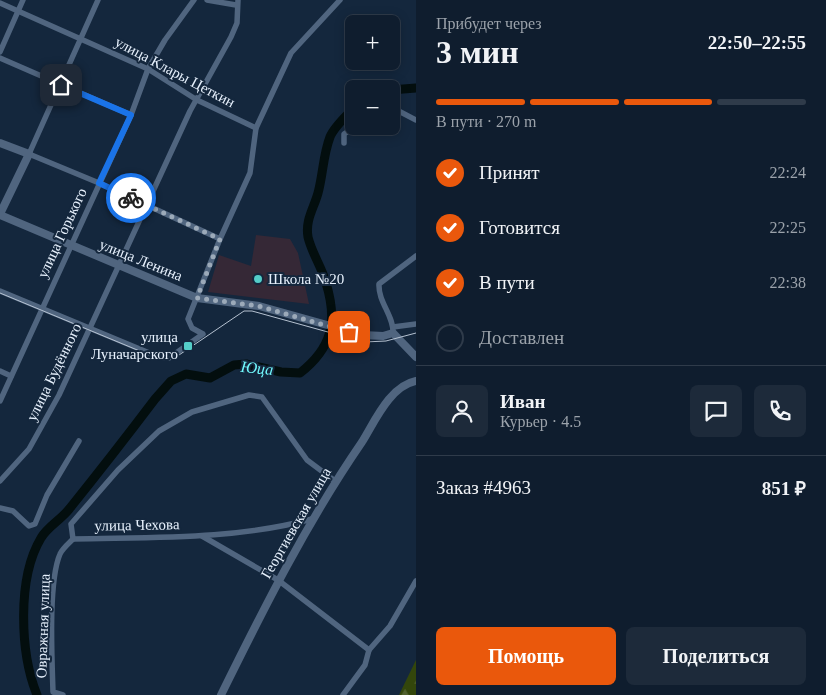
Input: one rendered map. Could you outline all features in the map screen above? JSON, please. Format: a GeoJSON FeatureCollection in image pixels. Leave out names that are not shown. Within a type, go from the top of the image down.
{"type":"FeatureCollection","features":[{"type":"Feature","properties":{"kind":"main road"},"geometry":{"type":"LineString","coordinates":[[0,143],[29,154],[0,214]]}},
{"type":"Feature","properties":{"kind":"main road","name":"улица Ленина"},"geometry":{"type":"LineString","coordinates":[[0,214],[117,266],[197,298],[258,306],[344,331],[382,336],[393,330]]}},
{"type":"Feature","properties":{"kind":"main road"},"geometry":{"type":"LineString","coordinates":[[393,330],[416,357]]}},
{"type":"Feature","properties":{"kind":"main road","name":"Георгиевская улица"},"geometry":{"type":"LineString","coordinates":[[221,695],[278,580],[335,481],[394,395],[403,385],[416,381]]}},
{"type":"Feature","properties":{"kind":"street"},"geometry":{"type":"LineString","coordinates":[[0,52],[23,0]]}},
{"type":"Feature","properties":{"kind":"street"},"geometry":{"type":"LineString","coordinates":[[98,0],[29,154],[99,183],[220,239]]}},
{"type":"Feature","properties":{"kind":"street","name":"улица Горького"},"geometry":{"type":"LineString","coordinates":[[0,401],[131,115],[148,68],[165,40],[194,0]]}},
{"type":"Feature","properties":{"kind":"street"},"geometry":{"type":"LineString","coordinates":[[206,0],[237,3]]}},
{"type":"Feature","properties":{"kind":"street"},"geometry":{"type":"LineString","coordinates":[[0,291],[159,358],[169,358],[203,334],[188,324],[220,239],[250,173],[256,128],[291,53],[340,0]]}},
{"type":"Feature","properties":{"kind":"street","name":"улица Клары Цеткин"},"geometry":{"type":"LineString","coordinates":[[0,3],[148,68],[196,100],[256,128]]}},
{"type":"Feature","properties":{"kind":"street","name":"улица Будённого"},"geometry":{"type":"LineString","coordinates":[[0,481],[29,449],[59,395],[146,204],[196,100],[237,23],[237,3]]}},
{"type":"Feature","properties":{"kind":"street"},"geometry":{"type":"LineString","coordinates":[[0,58],[131,115]]}},
{"type":"Feature","properties":{"kind":"street"},"geometry":{"type":"LineString","coordinates":[[400,110],[416,120]]}},
{"type":"Feature","properties":{"kind":"street"},"geometry":{"type":"LineString","coordinates":[[344,143],[345,133]]}},
{"type":"Feature","properties":{"kind":"street"},"geometry":{"type":"LineString","coordinates":[[416,256],[379,284],[382,300],[393,330],[416,324]]}},
{"type":"Feature","properties":{"kind":"street"},"geometry":{"type":"LineString","coordinates":[[0,371],[11,376]]}},
{"type":"Feature","properties":{"kind":"street","name":"Овражная улица"},"geometry":{"type":"LineString","coordinates":[[63,695],[53,692],[52,635],[55,581],[60,553],[73,539],[71,524],[118,470],[159,431],[192,412],[250,395],[262,397],[307,460],[335,481]]}},
{"type":"Feature","properties":{"kind":"street"},"geometry":{"type":"LineString","coordinates":[[0,508],[13,512],[29,526],[35,524],[47,495],[79,441]]}},
{"type":"Feature","properties":{"kind":"street","name":"улица Чехова"},"geometry":{"type":"LineString","coordinates":[[73,539],[202,536],[265,530],[312,519]]}},
{"type":"Feature","properties":{"kind":"street"},"geometry":{"type":"LineString","coordinates":[[202,536],[278,580],[369,650]]}},
{"type":"Feature","properties":{"kind":"street"},"geometry":{"type":"LineString","coordinates":[[343,695],[365,666],[369,650],[390,626],[416,580]]}},
{"type":"Feature","properties":{"kind":"shaded area","name":"Школа №20"},"geometry":{"type":"Polygon","coordinates":[[[256,235],[290,239],[298,253],[309,304],[208,292],[219,255],[251,266],[256,235]]]}},
{"type":"Feature","properties":{"kind":"green space"},"geometry":{"type":"Polygon","coordinates":[[[416,660],[416,695],[399,695],[416,660]]]}},
{"type":"Feature","properties":{"kind":"waterway","name":"Юца"},"geometry":{"type":"LineString","coordinates":[[400,89],[416,88]]}},
{"type":"Feature","properties":{"kind":"waterway","name":"Юца"},"geometry":{"type":"LineString","coordinates":[[37,695],[27,658],[24,616],[28,574],[33,555],[44,534],[67,512],[171,381],[186,374],[210,378],[234,365],[246,364],[281,372],[300,373],[311,364],[325,344],[330,333],[332,310],[330,297],[307,231],[310,214],[318,193],[330,137],[345,118]]}},
{"type":"Feature","properties":{"kind":"tram line"},"geometry":{"type":"LineString","coordinates":[[0,293],[159,359],[169,360],[244,311],[252,311],[364,342],[386,341],[416,333]]}},
{"type":"Feature","properties":{"kind":"way so far"},"geometry":{"type":"LineString","coordinates":[[131,198],[220,239],[197,298],[258,306],[349,332]]}},
{"type":"Feature","properties":{"kind":"place","name":"Школа №20"},"geometry":{"type":"Point","coordinates":[258,279]}},
{"type":"Feature","properties":{"kind":"place","name":"улица Луначарского"},"geometry":{"type":"Point","coordinates":[188,346]}},
{"type":"Feature","properties":{"kind":"route"},"geometry":{"type":"LineString","coordinates":[[61,85],[131,115],[99,183],[131,198]]}}]}
